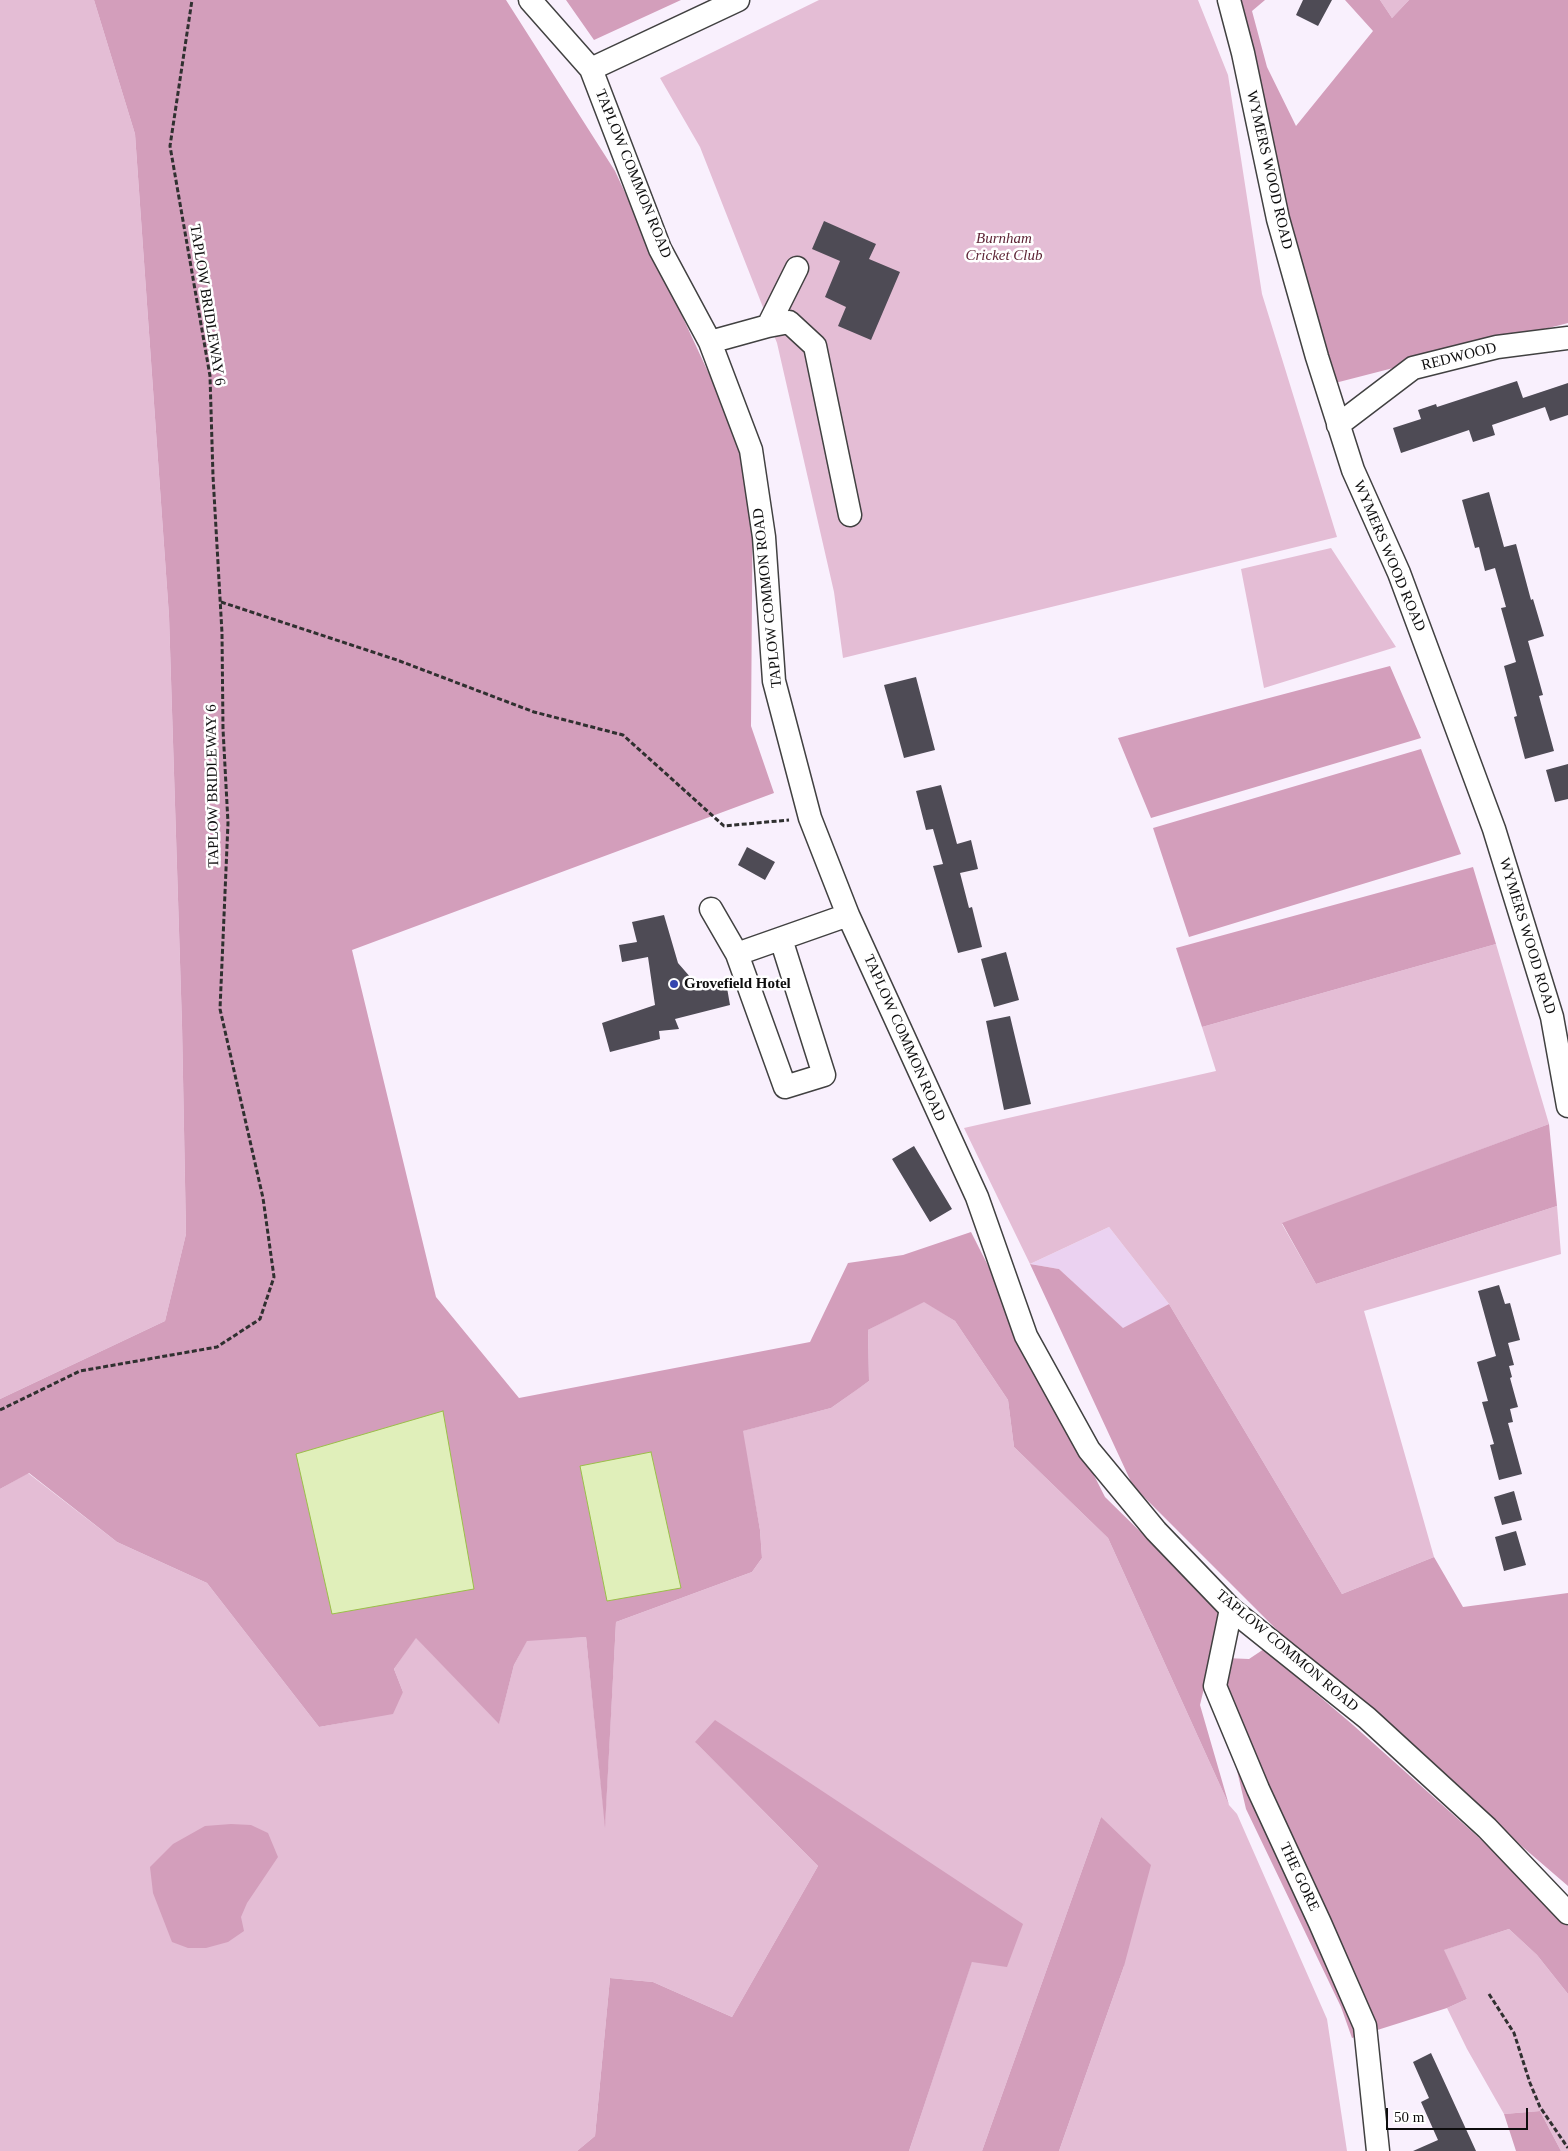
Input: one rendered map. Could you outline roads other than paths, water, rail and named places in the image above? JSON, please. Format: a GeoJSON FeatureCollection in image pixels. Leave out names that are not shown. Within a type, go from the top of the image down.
{"type":"FeatureCollection","features":[{"type":"Feature","properties":{"kind":"street","name":"TAPLOW COMMON ROAD"},"geometry":{"type":"LineString","coordinates":[[530,0],[591,68],[660,249],[710,342],[751,450],[764,536],[774,681],[810,818],[848,915],[976,1197],[1026,1336],[1089,1450],[1156,1531],[1231,1609],[1367,1718],[1487,1828],[1568,1913]]}},
{"type":"Feature","properties":{"kind":"street"},"geometry":{"type":"LineString","coordinates":[[591,68],[738,0]]}},
{"type":"Feature","properties":{"kind":"street","name":"WYMERS WOOD ROAD"},"geometry":{"type":"LineString","coordinates":[[1229,0],[1243,53],[1278,219],[1317,358],[1353,470],[1399,573],[1491,819],[1560,1017],[1568,1106]]}},
{"type":"Feature","properties":{"kind":"street"},"geometry":{"type":"LineString","coordinates":[[768,326],[797,268]]}},
{"type":"Feature","properties":{"kind":"street"},"geometry":{"type":"LineString","coordinates":[[710,342],[789,322],[815,346],[850,516]]}},
{"type":"Feature","properties":{"kind":"street","name":"REDWOOD"},"geometry":{"type":"LineString","coordinates":[[1338,425],[1413,368],[1497,347],[1568,338]]}},
{"type":"Feature","properties":{"kind":"street"},"geometry":{"type":"LineString","coordinates":[[711,910],[737,954],[785,1087],[824,1075],[781,939]]}},
{"type":"Feature","properties":{"kind":"street"},"geometry":{"type":"LineString","coordinates":[[737,954],[848,915]]}},
{"type":"Feature","properties":{"kind":"street","name":"THE GORE"},"geometry":{"type":"LineString","coordinates":[[1231,1609],[1215,1686],[1258,1789],[1365,2026],[1378,2151]]}},
{"type":"Feature","properties":{"kind":"place","name":"Grovefield Hotel"},"geometry":{"type":"Point","coordinates":[674,984]}},
{"type":"Feature","properties":{"kind":"park label","name":"Burnham Cricket Club"},"geometry":{"type":"Point","coordinates":[1004,248]}}]}
